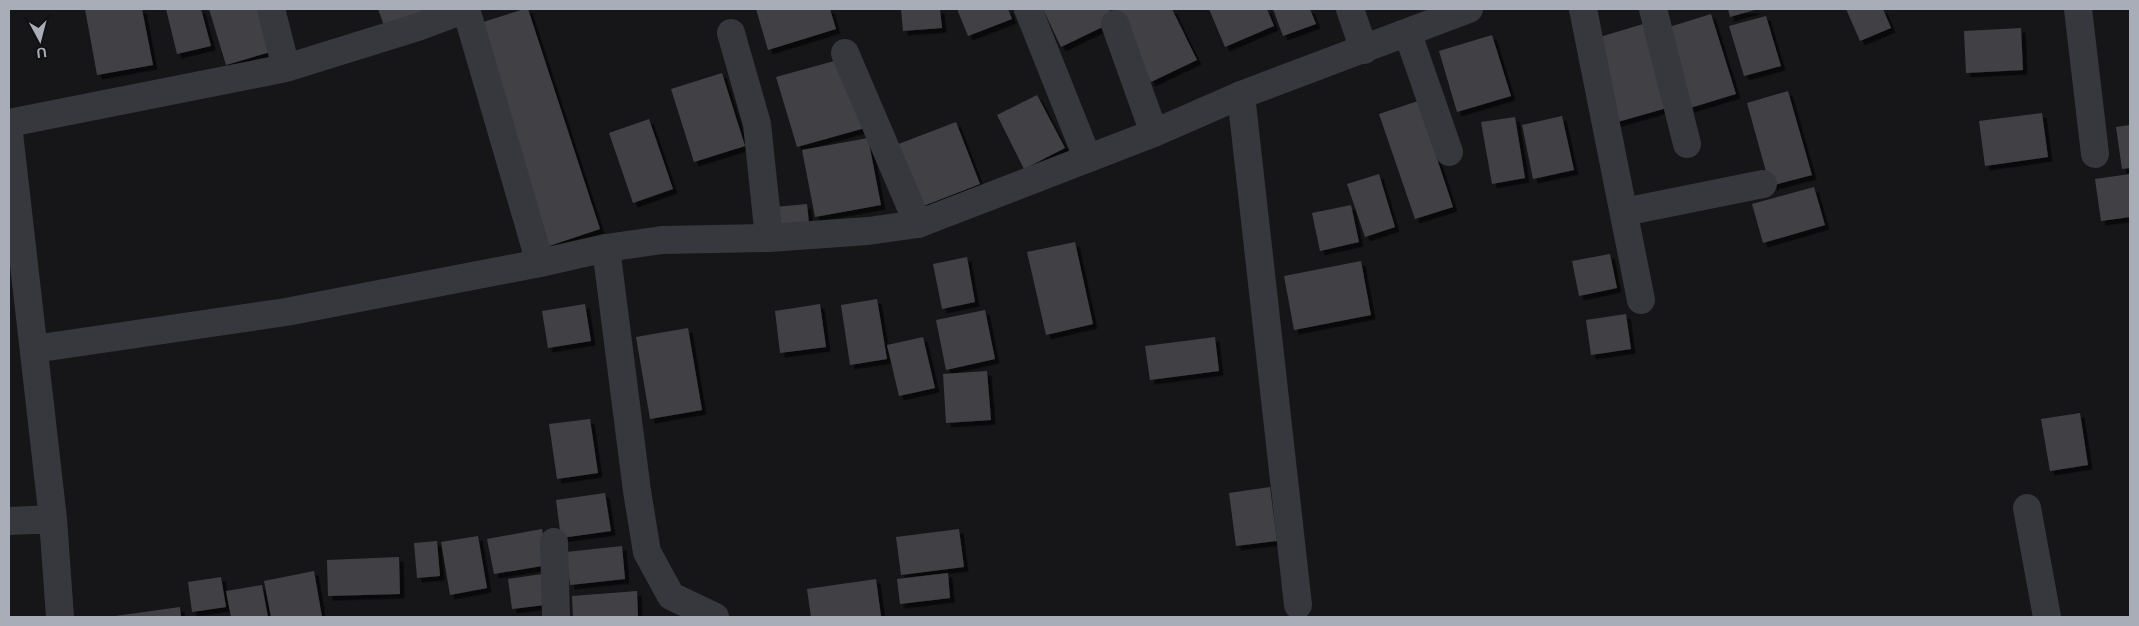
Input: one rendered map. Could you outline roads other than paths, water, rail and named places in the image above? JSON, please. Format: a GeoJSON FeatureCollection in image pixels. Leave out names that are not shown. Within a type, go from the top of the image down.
{"type":"FeatureCollection","features":[{"type":"Feature","properties":{"kind":"street"},"geometry":{"type":"LineString","coordinates":[[271,9],[286,68]]}},
{"type":"Feature","properties":{"kind":"street"},"geometry":{"type":"LineString","coordinates":[[60,617],[53,519],[9,136],[286,68],[418,27],[466,9],[540,263]]}},
{"type":"Feature","properties":{"kind":"street"},"geometry":{"type":"LineString","coordinates":[[1028,9],[1087,158]]}},
{"type":"Feature","properties":{"kind":"street"},"geometry":{"type":"LineString","coordinates":[[1350,9],[1364,50]]}},
{"type":"Feature","properties":{"kind":"street"},"geometry":{"type":"LineString","coordinates":[[34,349],[286,312],[540,263],[606,248],[662,240],[769,238],[868,231],[918,224],[1154,133],[1241,95],[1408,34],[1469,9]]}},
{"type":"Feature","properties":{"kind":"street"},"geometry":{"type":"LineString","coordinates":[[1583,9],[1641,300]]}},
{"type":"Feature","properties":{"kind":"street"},"geometry":{"type":"LineString","coordinates":[[1653,9],[1687,144]]}},
{"type":"Feature","properties":{"kind":"street"},"geometry":{"type":"LineString","coordinates":[[2078,9],[2095,154]]}},
{"type":"Feature","properties":{"kind":"street"},"geometry":{"type":"LineString","coordinates":[[1115,24],[1154,133]]}},
{"type":"Feature","properties":{"kind":"street"},"geometry":{"type":"LineString","coordinates":[[731,33],[756,124],[769,238]]}},
{"type":"Feature","properties":{"kind":"street"},"geometry":{"type":"LineString","coordinates":[[1408,34],[1448,152]]}},
{"type":"Feature","properties":{"kind":"street"},"geometry":{"type":"LineString","coordinates":[[845,53],[918,224]]}},
{"type":"Feature","properties":{"kind":"street"},"geometry":{"type":"LineString","coordinates":[[1241,95],[1298,605]]}},
{"type":"Feature","properties":{"kind":"street"},"geometry":{"type":"LineString","coordinates":[[1624,212],[1763,184]]}},
{"type":"Feature","properties":{"kind":"street"},"geometry":{"type":"LineString","coordinates":[[606,248],[637,491],[647,552],[672,596],[715,617]]}},
{"type":"Feature","properties":{"kind":"street"},"geometry":{"type":"LineString","coordinates":[[2027,508],[2047,617]]}},
{"type":"Feature","properties":{"kind":"street"},"geometry":{"type":"LineString","coordinates":[[9,521],[53,519]]}},
{"type":"Feature","properties":{"kind":"street"},"geometry":{"type":"LineString","coordinates":[[554,542],[556,617]]}}]}
